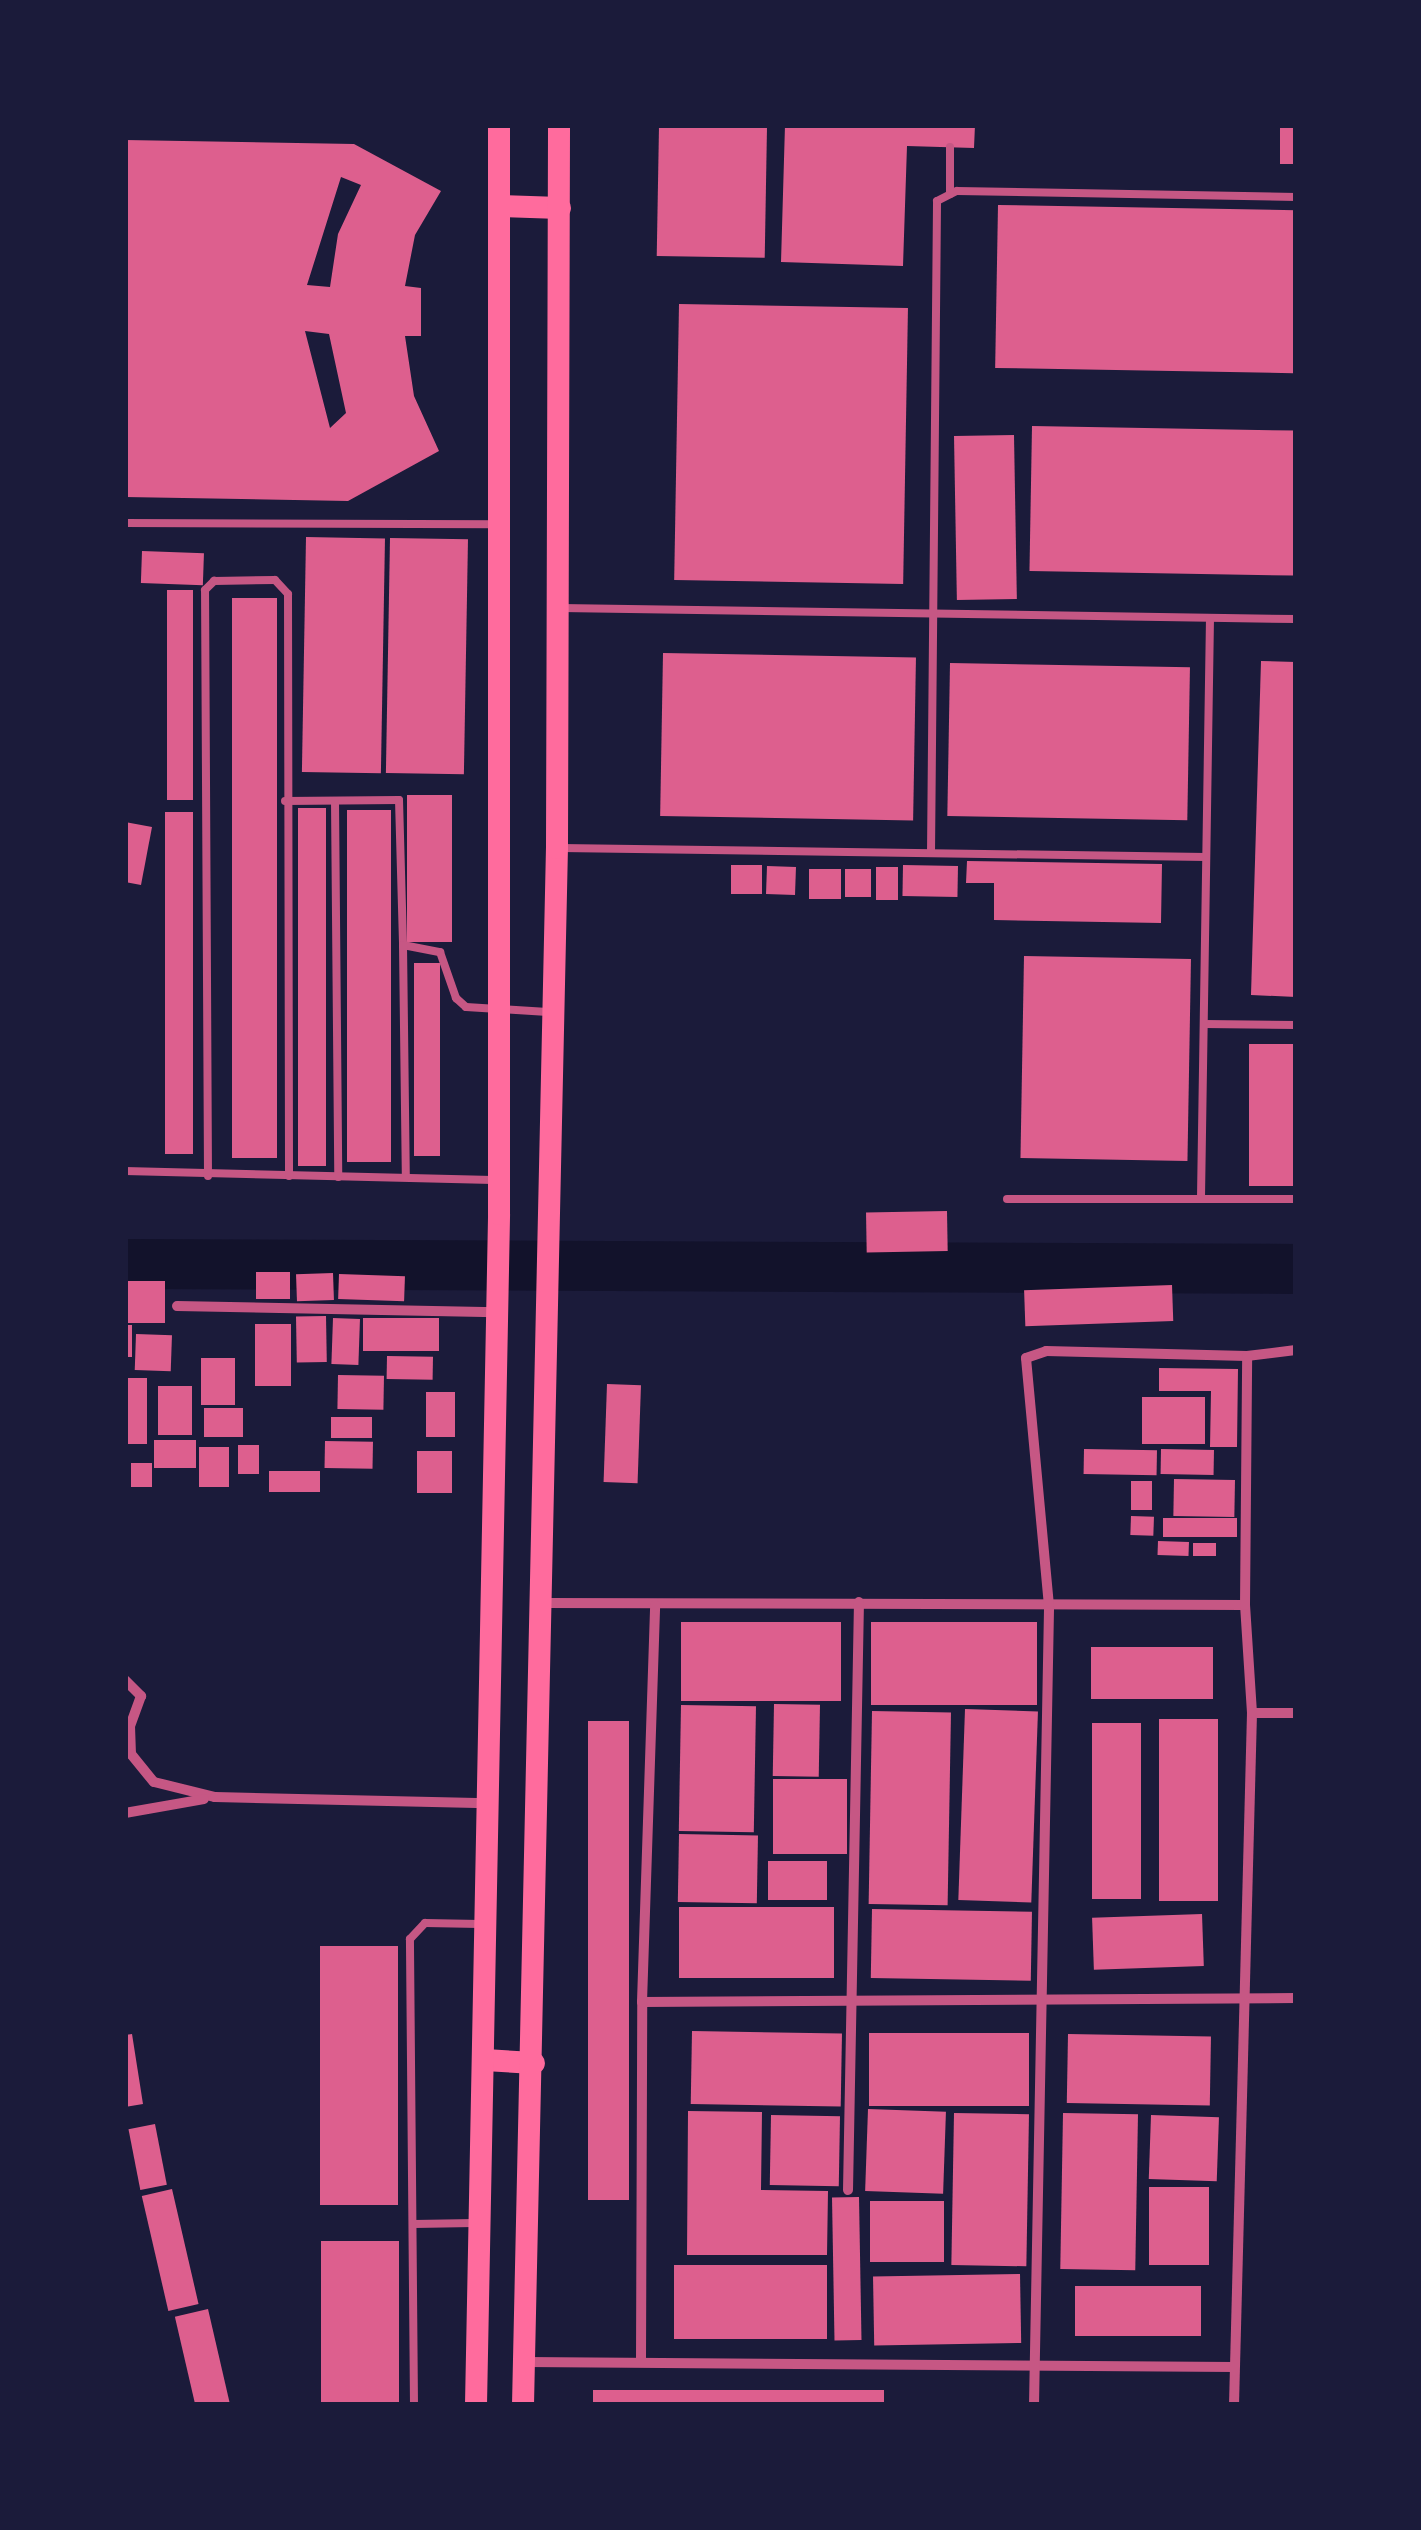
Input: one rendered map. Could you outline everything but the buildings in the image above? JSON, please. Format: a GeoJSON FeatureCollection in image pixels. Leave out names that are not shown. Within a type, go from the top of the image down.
{"type":"FeatureCollection","features":[{"type":"Feature","properties":{"kind":"highway"},"geometry":{"type":"LineString","coordinates":[[476,2405],[499,1214],[504,524],[497,125]]}},
{"type":"Feature","properties":{"kind":"highway"},"geometry":{"type":"LineString","coordinates":[[523,2405],[534,2063],[557,848],[559,125]]}},
{"type":"Feature","properties":{"kind":"highway"},"geometry":{"type":"LineString","coordinates":[[501,206],[560,208]]}},
{"type":"Feature","properties":{"kind":"highway"},"geometry":{"type":"LineString","coordinates":[[485,2060],[534,2063]]}},
{"type":"Feature","properties":{"kind":"street"},"geometry":{"type":"LineString","coordinates":[[177,1306],[498,1306]]}},
{"type":"Feature","properties":{"kind":"street"},"geometry":{"type":"LineString","coordinates":[[1034,2405],[1050,1606],[1026,1358],[1046,1350],[1247,1356],[1296,1350]]}},
{"type":"Feature","properties":{"kind":"street"},"geometry":{"type":"LineString","coordinates":[[1234,2405],[1252,1713],[1245,1605],[1247,1356]]}},
{"type":"Feature","properties":{"kind":"street"},"geometry":{"type":"LineString","coordinates":[[848,2190],[859,1602]]}},
{"type":"Feature","properties":{"kind":"street"},"geometry":{"type":"LineString","coordinates":[[544,1603],[1245,1605]]}},
{"type":"Feature","properties":{"kind":"street"},"geometry":{"type":"LineString","coordinates":[[641,2360],[642,2002],[654,1605]]}},
{"type":"Feature","properties":{"kind":"street"},"geometry":{"type":"LineString","coordinates":[[125,1680],[142,1696],[130,1726],[139,1771],[154,1782],[215,1798]]}},
{"type":"Feature","properties":{"kind":"street"},"geometry":{"type":"LineString","coordinates":[[1252,1713],[1296,1713]]}},
{"type":"Feature","properties":{"kind":"street"},"geometry":{"type":"LineString","coordinates":[[125,1813],[215,1798],[489,1803]]}},
{"type":"Feature","properties":{"kind":"street"},"geometry":{"type":"LineString","coordinates":[[642,2002],[1296,1998]]}},
{"type":"Feature","properties":{"kind":"street"},"geometry":{"type":"LineString","coordinates":[[524,2362],[1234,2366]]}},
{"type":"Feature","properties":{"kind":"lane"},"geometry":{"type":"LineString","coordinates":[[931,853],[935,613],[933,212],[950,194],[950,147]]}},
{"type":"Feature","properties":{"kind":"lane"},"geometry":{"type":"LineString","coordinates":[[950,194],[1296,198]]}},
{"type":"Feature","properties":{"kind":"lane"},"geometry":{"type":"LineString","coordinates":[[125,523],[504,524]]}},
{"type":"Feature","properties":{"kind":"lane"},"geometry":{"type":"LineString","coordinates":[[208,1176],[205,590],[214,582],[275,580],[288,594],[285,801],[289,1176]]}},
{"type":"Feature","properties":{"kind":"lane"},"geometry":{"type":"LineString","coordinates":[[559,608],[1296,619]]}},
{"type":"Feature","properties":{"kind":"lane"},"geometry":{"type":"LineString","coordinates":[[1201,1197],[1210,618]]}},
{"type":"Feature","properties":{"kind":"lane"},"geometry":{"type":"LineString","coordinates":[[285,801],[401,803],[406,1177]]}},
{"type":"Feature","properties":{"kind":"lane"},"geometry":{"type":"LineString","coordinates":[[334,801],[338,1177]]}},
{"type":"Feature","properties":{"kind":"lane"},"geometry":{"type":"LineString","coordinates":[[557,848],[1206,857]]}},
{"type":"Feature","properties":{"kind":"lane"},"geometry":{"type":"LineString","coordinates":[[404,945],[440,952],[460,1004],[553,1012]]}},
{"type":"Feature","properties":{"kind":"lane"},"geometry":{"type":"LineString","coordinates":[[1204,1024],[1296,1026]]}},
{"type":"Feature","properties":{"kind":"lane"},"geometry":{"type":"LineString","coordinates":[[125,1170],[208,1176],[498,1180]]}},
{"type":"Feature","properties":{"kind":"lane"},"geometry":{"type":"LineString","coordinates":[[1006,1199],[1296,1199]]}},
{"type":"Feature","properties":{"kind":"lane"},"geometry":{"type":"LineString","coordinates":[[414,2405],[410,1939],[425,1922],[488,1924]]}},
{"type":"Feature","properties":{"kind":"lane"},"geometry":{"type":"LineString","coordinates":[[414,2224],[482,2223]]}},
{"type":"Feature","properties":{"kind":"waterway"},"geometry":{"type":"LineString","coordinates":[[125,1264],[1296,1269]]}}]}
